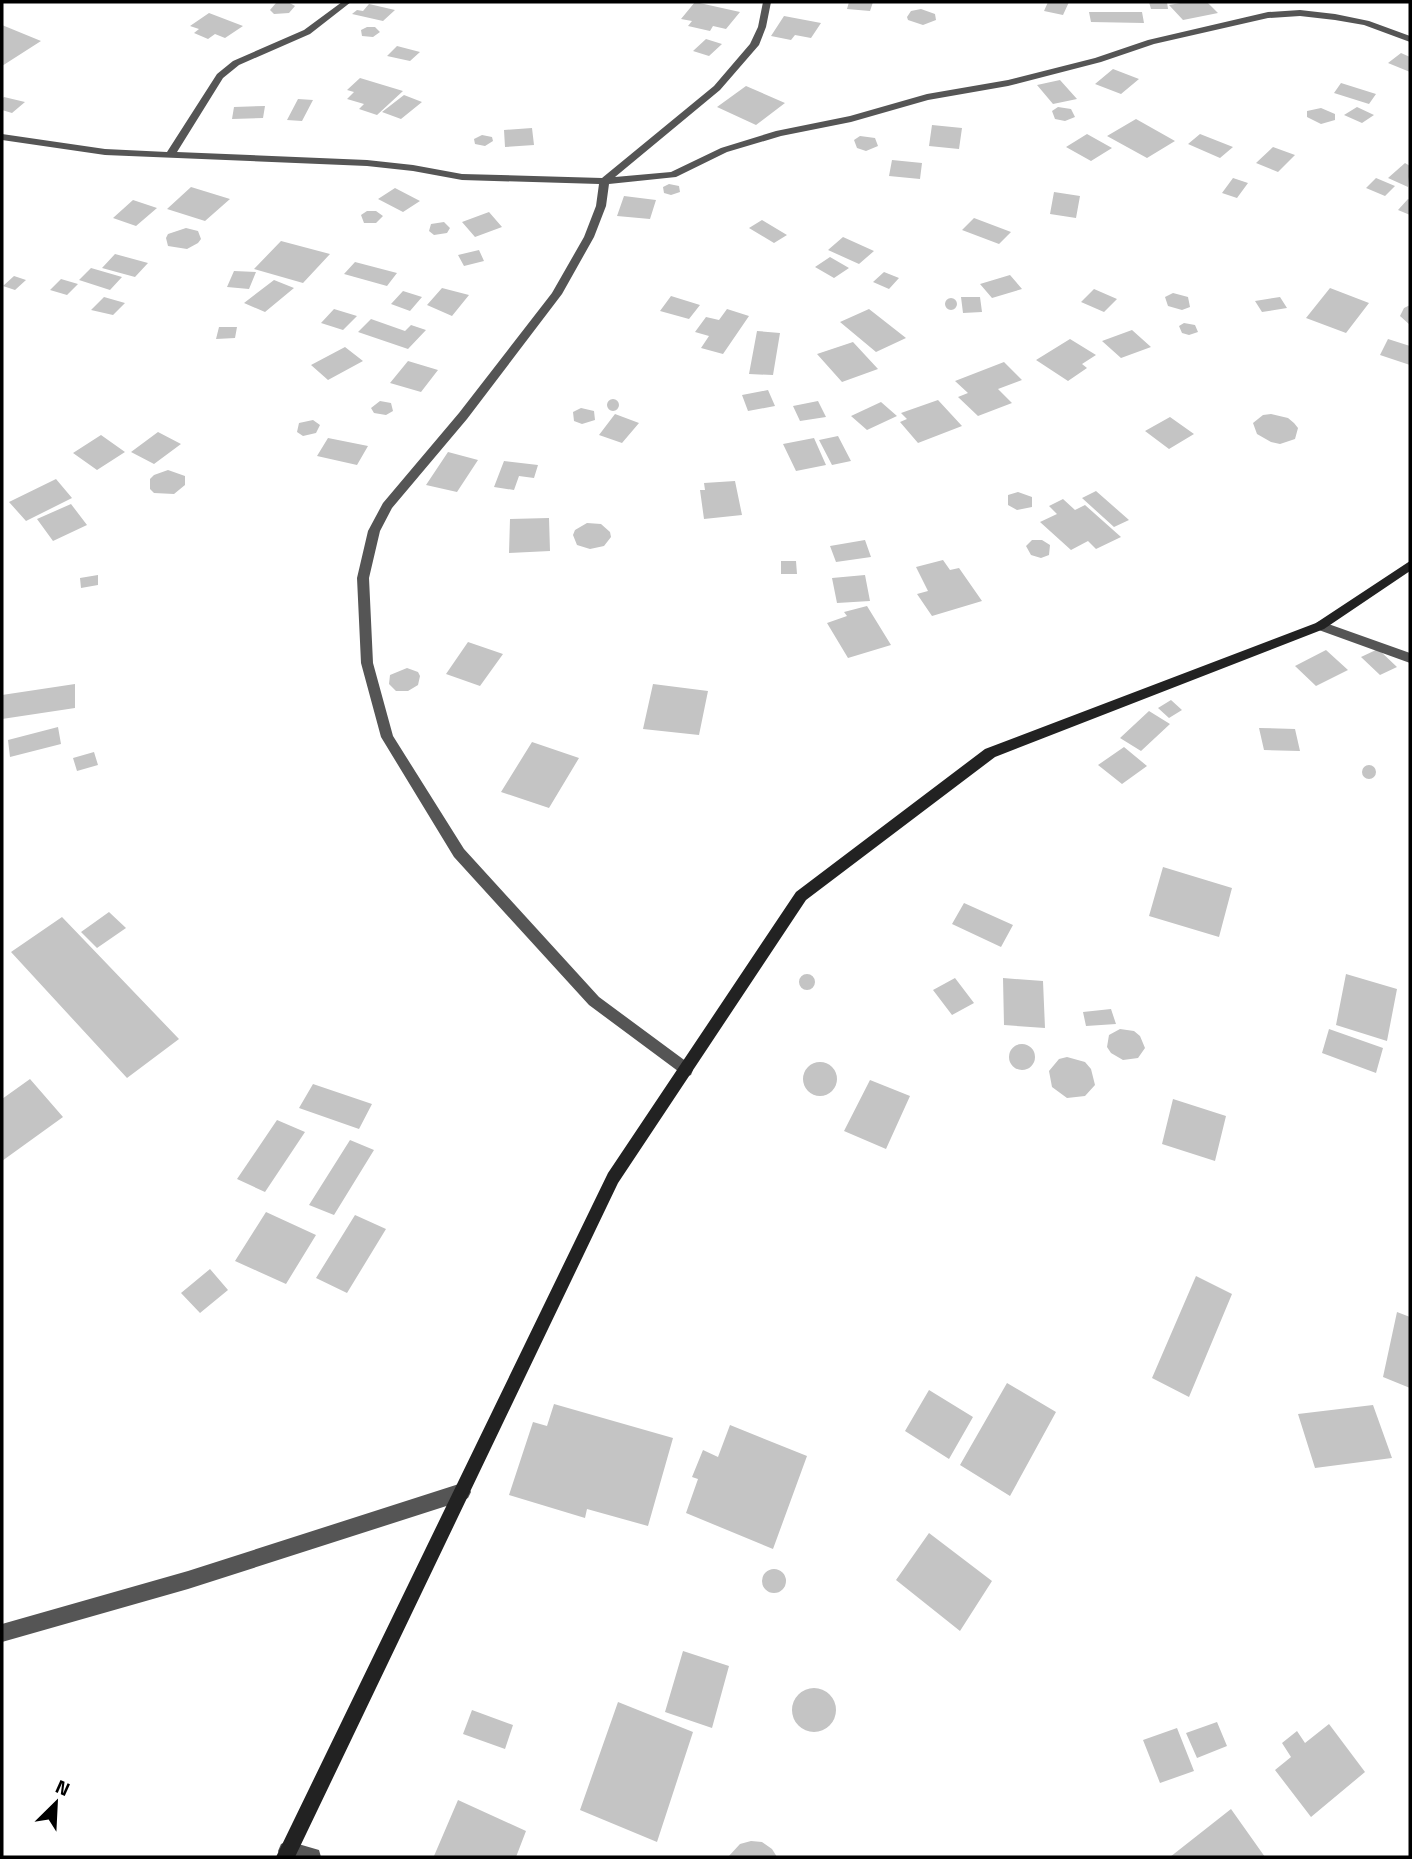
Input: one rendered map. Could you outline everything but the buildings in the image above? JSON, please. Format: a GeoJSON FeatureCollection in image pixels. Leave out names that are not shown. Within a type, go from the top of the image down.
{"type":"FeatureCollection","features":[{"type":"Feature","properties":{"kind":"street"},"geometry":{"type":"LineString","coordinates":[[170,155],[220,76],[236,63],[307,32],[347,2]]}},
{"type":"Feature","properties":{"kind":"street"},"geometry":{"type":"LineString","coordinates":[[686,1070],[594,1001],[459,853],[387,737],[367,663],[363,578],[374,531],[387,506],[463,416],[557,294],[589,237],[601,206],[604,181],[717,88],[754,45],[762,27],[767,2]]}},
{"type":"Feature","properties":{"kind":"street"},"geometry":{"type":"LineString","coordinates":[[2,137],[106,152],[367,163],[413,167],[462,177],[604,181],[673,175],[724,150],[779,133],[851,119],[928,97],[1008,83],[1098,60],[1151,42],[1268,15],[1300,13],[1335,16],[1366,23],[1410,39]]}},
{"type":"Feature","properties":{"kind":"street"},"geometry":{"type":"LineString","coordinates":[[312,1857],[287,1854],[614,1178],[801,896],[990,753],[1320,626],[1410,565]]}},
{"type":"Feature","properties":{"kind":"street"},"geometry":{"type":"LineString","coordinates":[[1320,626],[1410,658]]}},
{"type":"Feature","properties":{"kind":"street"},"geometry":{"type":"LineString","coordinates":[[2,1633],[188,1580],[462,1492]]}}]}
